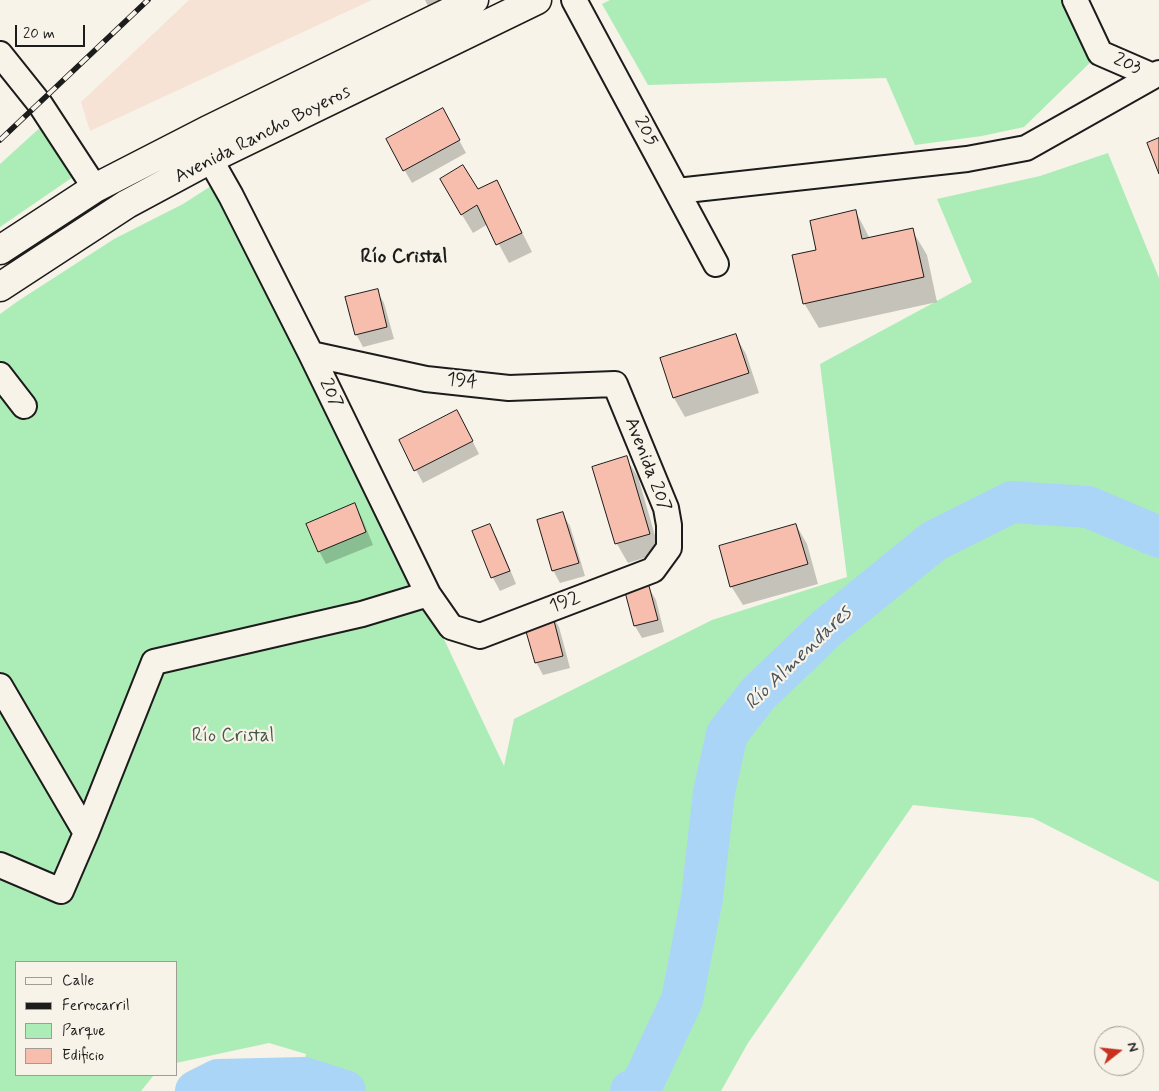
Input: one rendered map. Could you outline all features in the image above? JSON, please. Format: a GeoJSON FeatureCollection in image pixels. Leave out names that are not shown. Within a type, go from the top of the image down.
{"type":"FeatureCollection","features":[{"type":"Feature","properties":{"kind":"highway","name":"Avenida Rancho Boyeros"},"geometry":{"type":"LineString","coordinates":[[0,250],[95,188],[208,130],[474,0]]}},
{"type":"Feature","properties":{"kind":"highway","name":"Avenida Rancho Boyeros"},"geometry":{"type":"LineString","coordinates":[[0,287],[127,204],[210,160],[537,0]]}},
{"type":"Feature","properties":{"kind":"street","name":"205"},"geometry":{"type":"LineString","coordinates":[[574,0],[716,264]]}},
{"type":"Feature","properties":{"kind":"street","name":"203"},"geometry":{"type":"LineString","coordinates":[[1075,0],[1100,53],[1156,75]]}},
{"type":"Feature","properties":{"kind":"street"},"geometry":{"type":"LineString","coordinates":[[0,54],[40,104],[95,188]]}},
{"type":"Feature","properties":{"kind":"street"},"geometry":{"type":"LineString","coordinates":[[677,191],[967,158],[1026,148],[1156,75]]}},
{"type":"Feature","properties":{"kind":"street","name":"207"},"geometry":{"type":"LineString","coordinates":[[210,160],[231,196],[428,594],[451,627]]}},
{"type":"Feature","properties":{"kind":"street","name":"194"},"geometry":{"type":"LineString","coordinates":[[310,354],[426,378],[509,388],[615,384]]}},
{"type":"Feature","properties":{"kind":"street"},"geometry":{"type":"LineString","coordinates":[[0,375],[24,406]]}},
{"type":"Feature","properties":{"kind":"street","name":"Avenida 207"},"geometry":{"type":"LineString","coordinates":[[615,384],[666,508],[669,525],[669,548]]}},
{"type":"Feature","properties":{"kind":"street","name":"192"},"geometry":{"type":"LineString","coordinates":[[451,627],[480,636],[653,570],[669,548]]}},
{"type":"Feature","properties":{"kind":"street"},"geometry":{"type":"LineString","coordinates":[[0,865],[61,891],[154,662],[362,614],[428,594]]}},
{"type":"Feature","properties":{"kind":"street"},"geometry":{"type":"LineString","coordinates":[[0,686],[86,833]]}},
{"type":"Feature","properties":{"kind":"shaded area"},"geometry":{"type":"Polygon","coordinates":[[[189,0],[372,0],[90,131],[81,102],[189,0]]]}},
{"type":"Feature","properties":{"kind":"green space"},"geometry":{"type":"Polygon","coordinates":[[[610,0],[1075,0],[1100,53],[1024,127],[982,136],[915,145],[886,78],[648,85],[602,4],[610,0]]]}},
{"type":"Feature","properties":{"kind":"green space"},"geometry":{"type":"Polygon","coordinates":[[[44,124],[73,177],[0,227],[0,164],[44,124]]]}},
{"type":"Feature","properties":{"kind":"green space"},"geometry":{"type":"Polygon","coordinates":[[[1108,153],[1159,278],[1159,882],[1033,818],[913,805],[748,1043],[721,1091],[297,1091],[306,1054],[269,1043],[178,1063],[178,961],[15,961],[15,1076],[153,1076],[141,1091],[0,1091],[0,314],[114,239],[183,204],[211,186],[442,635],[504,766],[514,719],[712,620],[847,577],[820,364],[972,282],[937,199],[1040,176],[1108,153]]]}},
{"type":"Feature","properties":{"kind":"building"},"geometry":{"type":"Polygon","coordinates":[[[443,108],[460,140],[403,171],[386,139],[443,108]]]}},
{"type":"Feature","properties":{"kind":"building"},"geometry":{"type":"Polygon","coordinates":[[[1159,138],[1159,174],[1147,143],[1159,138]]]}},
{"type":"Feature","properties":{"kind":"building"},"geometry":{"type":"Polygon","coordinates":[[[463,165],[478,189],[497,180],[522,233],[496,245],[477,205],[461,215],[440,179],[463,165]]]}},
{"type":"Feature","properties":{"kind":"building"},"geometry":{"type":"Polygon","coordinates":[[[856,210],[862,239],[913,228],[924,277],[803,304],[792,255],[816,250],[810,221],[856,210]]]}},
{"type":"Feature","properties":{"kind":"building"},"geometry":{"type":"Polygon","coordinates":[[[378,289],[387,327],[355,335],[345,297],[378,289]]]}},
{"type":"Feature","properties":{"kind":"building"},"geometry":{"type":"Polygon","coordinates":[[[736,334],[749,373],[673,398],[660,358],[736,334]]]}},
{"type":"Feature","properties":{"kind":"building"},"geometry":{"type":"Polygon","coordinates":[[[457,410],[473,441],[414,471],[399,440],[457,410]]]}},
{"type":"Feature","properties":{"kind":"building"},"geometry":{"type":"Polygon","coordinates":[[[627,456],[650,534],[615,544],[592,467],[627,456]]]}},
{"type":"Feature","properties":{"kind":"building"},"geometry":{"type":"Polygon","coordinates":[[[355,503],[366,532],[318,552],[306,524],[355,503]]]}},
{"type":"Feature","properties":{"kind":"building"},"geometry":{"type":"Polygon","coordinates":[[[563,512],[579,563],[552,571],[537,520],[563,512]]]}},
{"type":"Feature","properties":{"kind":"building"},"geometry":{"type":"Polygon","coordinates":[[[490,524],[510,571],[491,578],[472,531],[490,524]]]}},
{"type":"Feature","properties":{"kind":"building"},"geometry":{"type":"Polygon","coordinates":[[[796,524],[808,564],[730,587],[719,546],[796,524]]]}},
{"type":"Feature","properties":{"kind":"building"},"geometry":{"type":"Polygon","coordinates":[[[649,586],[658,620],[634,626],[625,592],[649,586]]]}},
{"type":"Feature","properties":{"kind":"building"},"geometry":{"type":"Polygon","coordinates":[[[552,613],[563,656],[535,663],[523,621],[552,613]]]}},
{"type":"Feature","properties":{"kind":"waterway","name":"Río Almendares"},"geometry":{"type":"LineString","coordinates":[[631,1091],[642,1085],[682,1000],[702,898],[714,792],[727,734],[758,694],[828,627],[934,541],[1012,502],[1088,507],[1159,537]]}},
{"type":"Feature","properties":{"kind":"waterway","name":"Río Almendares"},"geometry":{"type":"LineString","coordinates":[[196,1091],[218,1080],[304,1078],[345,1091]]}},
{"type":"Feature","properties":{"kind":"railway"},"geometry":{"type":"LineString","coordinates":[[0,140],[148,0]]}},
{"type":"Feature","properties":{"kind":"district","name":"Río Cristal"},"geometry":{"type":"Point","coordinates":[404,258]}}]}
